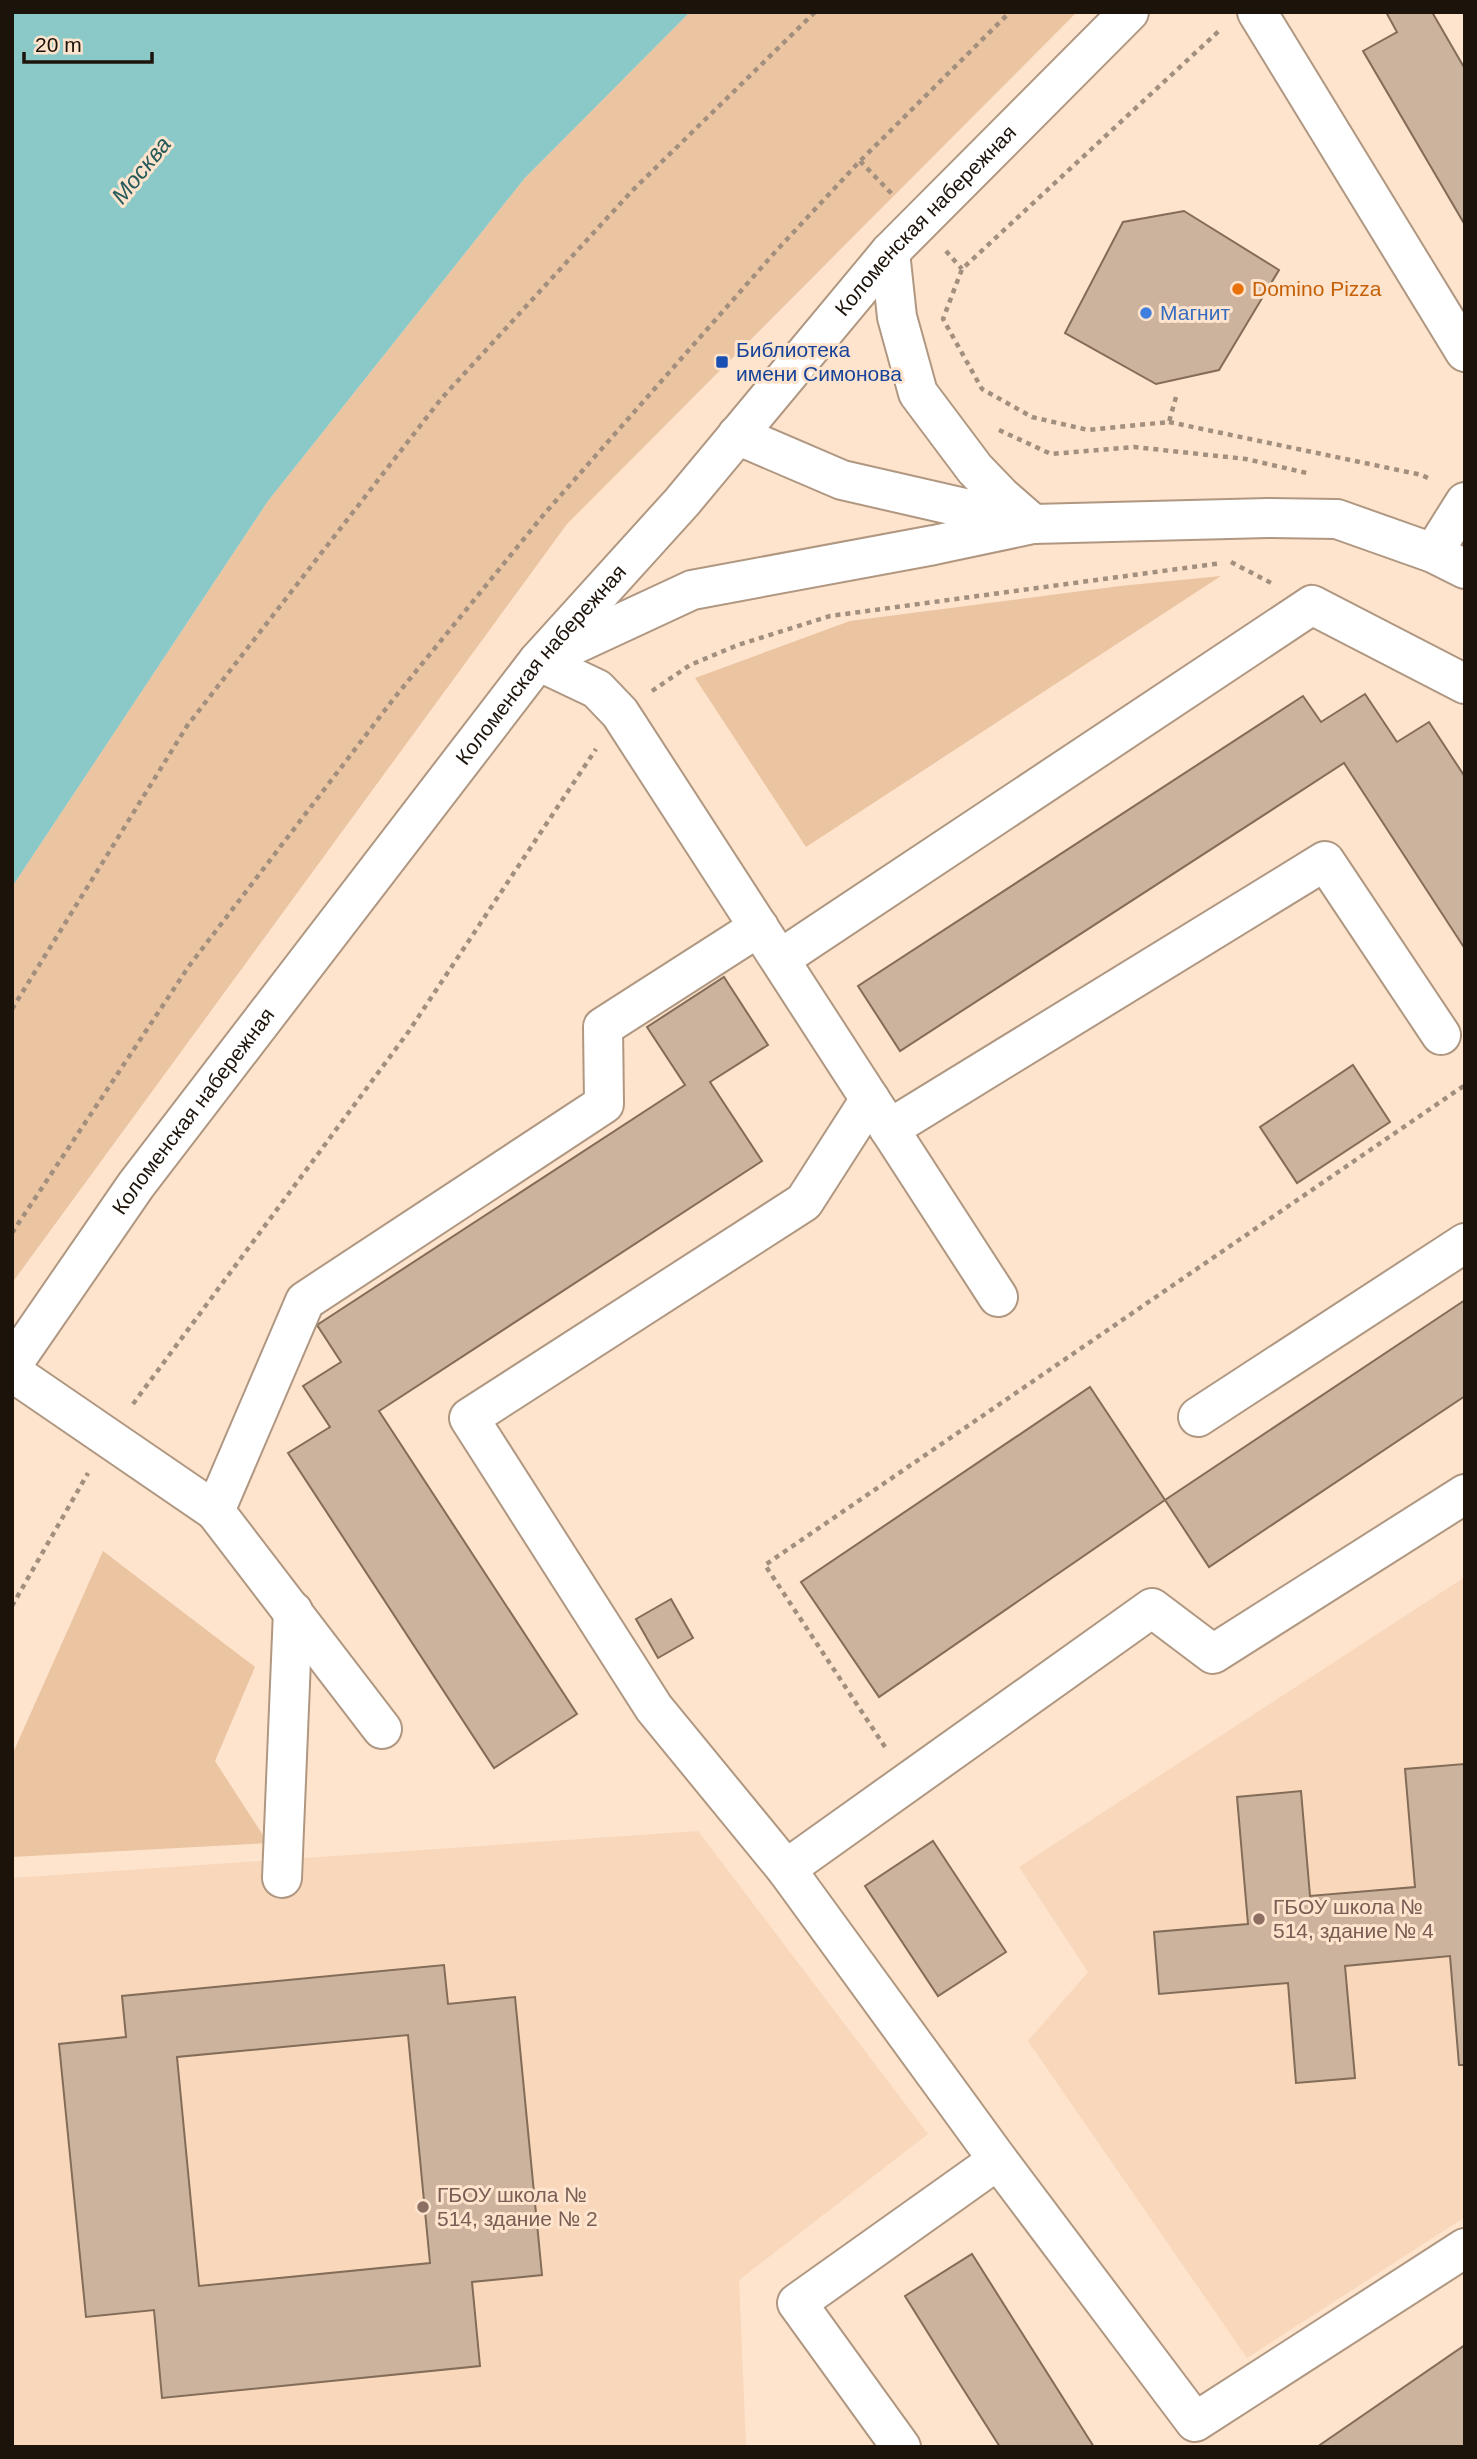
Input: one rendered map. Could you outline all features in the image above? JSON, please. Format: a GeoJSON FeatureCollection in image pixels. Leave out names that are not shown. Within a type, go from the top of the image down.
{"type":"FeatureCollection","features":[{"type":"Feature","properties":{"kind":"street","name":"Коломенская набережная"},"geometry":{"type":"LineString","coordinates":[[12,1365],[144,1174],[538,662],[682,502],[890,252],[1129,12]]}},
{"type":"Feature","properties":{"kind":"street"},"geometry":{"type":"LineString","coordinates":[[1244,17],[1465,352]]}},
{"type":"Feature","properties":{"kind":"street"},"geometry":{"type":"LineString","coordinates":[[890,252],[897,317],[918,393],[975,469],[1033,524]]}},
{"type":"Feature","properties":{"kind":"street"},"geometry":{"type":"LineString","coordinates":[[737,435],[842,480],[1033,524]]}},
{"type":"Feature","properties":{"kind":"street"},"geometry":{"type":"LineString","coordinates":[[538,662],[692,590],[1033,524],[1268,518],[1337,519],[1449,561],[1454,493]]}},
{"type":"Feature","properties":{"kind":"street"},"geometry":{"type":"LineString","coordinates":[[780,959],[1312,605],[1465,684]]}},
{"type":"Feature","properties":{"kind":"street"},"geometry":{"type":"LineString","coordinates":[[538,662],[597,689],[620,713],[998,1297]]}},
{"type":"Feature","properties":{"kind":"street"},"geometry":{"type":"LineString","coordinates":[[1441,1035],[1325,861],[880,1114],[804,1202],[469,1418],[654,1708],[786,1868],[999,2161],[1195,2422],[1465,2248]]}},
{"type":"Feature","properties":{"kind":"street"},"geometry":{"type":"LineString","coordinates":[[215,1511],[305,1301],[604,1104],[603,1027],[759,927]]}},
{"type":"Feature","properties":{"kind":"street"},"geometry":{"type":"LineString","coordinates":[[1198,1417],[1465,1242]]}},
{"type":"Feature","properties":{"kind":"street"},"geometry":{"type":"LineString","coordinates":[[12,1372],[215,1511],[382,1729]]}},
{"type":"Feature","properties":{"kind":"street"},"geometry":{"type":"LineString","coordinates":[[786,1868],[1152,1608],[1213,1654],[1465,1494]]}},
{"type":"Feature","properties":{"kind":"street"},"geometry":{"type":"LineString","coordinates":[[282,1878],[293,1611]]}},
{"type":"Feature","properties":{"kind":"street"},"geometry":{"type":"LineString","coordinates":[[901,2447],[797,2303],[999,2161]]}},
{"type":"Feature","properties":{"kind":"path"},"geometry":{"type":"LineString","coordinates":[[12,1009],[187,726],[441,399],[631,192],[815,12]]}},
{"type":"Feature","properties":{"kind":"path"},"geometry":{"type":"LineString","coordinates":[[12,1233],[189,966],[430,654],[545,513],[776,251],[860,161],[1010,12]]}},
{"type":"Feature","properties":{"kind":"path"},"geometry":{"type":"LineString","coordinates":[[1244,17],[962,269],[943,319],[982,389],[1032,417],[1088,430],[1169,422],[1422,475],[1454,493]]}},
{"type":"Feature","properties":{"kind":"path"},"geometry":{"type":"LineString","coordinates":[[1169,422],[1176,397]]}},
{"type":"Feature","properties":{"kind":"path"},"geometry":{"type":"LineString","coordinates":[[997,429],[1051,454],[1134,447],[1246,459],[1313,475]]}},
{"type":"Feature","properties":{"kind":"path"},"geometry":{"type":"LineString","coordinates":[[12,1606],[108,1438],[409,1031],[620,713],[690,665],[738,645],[830,616],[1233,562],[1312,605]]}},
{"type":"Feature","properties":{"kind":"path"},"geometry":{"type":"LineString","coordinates":[[908,1782],[765,1565],[1465,1085]]}},
{"type":"Feature","properties":{"kind":"shaded area"},"geometry":{"type":"Polygon","coordinates":[[[690,12],[1077,12],[567,524],[12,1283],[12,887],[268,501],[524,179],[690,12]]]}},
{"type":"Feature","properties":{"kind":"shaded area"},"geometry":{"type":"Polygon","coordinates":[[[1221,576],[806,847],[695,678],[850,621],[1120,586],[1221,576]]]}},
{"type":"Feature","properties":{"kind":"shaded area"},"geometry":{"type":"Polygon","coordinates":[[[103,1551],[255,1667],[215,1761],[268,1843],[12,1857],[12,1755],[103,1551]]]}},
{"type":"Feature","properties":{"kind":"shaded area","name":"ГБОУ школа № 514, здание № 4"},"geometry":{"type":"Polygon","coordinates":[[[1465,1577],[1465,2217],[1247,2358],[1028,2041],[1088,1972],[1019,1867],[1465,1577]]]}},
{"type":"Feature","properties":{"kind":"shaded area","name":"ГБОУ школа № 514, здание № 2"},"geometry":{"type":"Polygon","coordinates":[[[698,1831],[928,2134],[739,2280],[746,2447],[12,2447],[12,1878],[698,1831]]]}},
{"type":"Feature","properties":{"kind":"water","name":"Москва"},"geometry":{"type":"Polygon","coordinates":[[[12,12],[690,12],[524,179],[268,501],[12,887],[12,12]]]}},
{"type":"Feature","properties":{"kind":"building"},"geometry":{"type":"Polygon","coordinates":[[[1386,12],[1432,12],[1465,69],[1465,225],[1363,51],[1397,32],[1386,12]]]}},
{"type":"Feature","properties":{"kind":"building"},"geometry":{"type":"Polygon","coordinates":[[[1184,211],[1279,270],[1219,370],[1156,384],[1065,333],[1123,222],[1184,211]]]}},
{"type":"Feature","properties":{"kind":"building"},"geometry":{"type":"Polygon","coordinates":[[[1365,694],[1397,742],[1429,722],[1465,777],[1465,949],[1344,763],[900,1051],[858,986],[1303,696],[1321,722],[1365,694]]]}},
{"type":"Feature","properties":{"kind":"building"},"geometry":{"type":"Polygon","coordinates":[[[724,977],[768,1045],[710,1082],[762,1161],[379,1411],[577,1714],[494,1768],[288,1453],[330,1427],[303,1386],[341,1362],[317,1325],[685,1085],[647,1027],[724,977]]]}},
{"type":"Feature","properties":{"kind":"building"},"geometry":{"type":"Polygon","coordinates":[[[1353,1065],[1390,1122],[1297,1183],[1260,1127],[1353,1065]]]}},
{"type":"Feature","properties":{"kind":"building"},"geometry":{"type":"Polygon","coordinates":[[[1465,1300],[1465,1396],[1209,1567],[1165,1500],[1465,1300]]]}},
{"type":"Feature","properties":{"kind":"building"},"geometry":{"type":"Polygon","coordinates":[[[1090,1387],[1165,1500],[879,1697],[801,1582],[1090,1387]]]}},
{"type":"Feature","properties":{"kind":"building"},"geometry":{"type":"Polygon","coordinates":[[[671,1599],[693,1638],[658,1658],[636,1619],[671,1599]]]}},
{"type":"Feature","properties":{"kind":"building"},"geometry":{"type":"Polygon","coordinates":[[[1464,1764],[1465,2065],[1459,2065],[1450,1956],[1345,1966],[1355,2078],[1296,2083],[1288,1983],[1159,1994],[1154,1932],[1248,1924],[1237,1797],[1301,1791],[1310,1896],[1415,1887],[1405,1769],[1464,1764]]]}},
{"type":"Feature","properties":{"kind":"building"},"geometry":{"type":"Polygon","coordinates":[[[933,1841],[1006,1952],[938,1996],[865,1886],[933,1841]]]}},
{"type":"Feature","properties":{"kind":"building"},"geometry":{"type":"Polygon","coordinates":[[[444,1965],[448,2004],[515,1997],[542,2275],[472,2282],[480,2366],[162,2398],[154,2310],[86,2317],[59,2044],[126,2037],[122,1996],[444,1965]],[[408,2035],[177,2057],[199,2286],[430,2263],[408,2035]]]}},
{"type":"Feature","properties":{"kind":"building"},"geometry":{"type":"Polygon","coordinates":[[[972,2254],[1094,2447],[1000,2447],[953,2373],[905,2296],[972,2254]]]}},
{"type":"Feature","properties":{"kind":"building"},"geometry":{"type":"Polygon","coordinates":[[[1465,2345],[1465,2447],[1317,2447],[1465,2345]]]}},
{"type":"Feature","properties":{"kind":"place","name":"Domino Pizza"},"geometry":{"type":"Point","coordinates":[1238,289]}},
{"type":"Feature","properties":{"kind":"place","name":"Магнит"},"geometry":{"type":"Point","coordinates":[1146,313]}},
{"type":"Feature","properties":{"kind":"place","name":"Библиотека имени Симонова"},"geometry":{"type":"Point","coordinates":[722,362]}},
{"type":"Feature","properties":{"kind":"place","name":"ГБОУ школа № 514, здание № 4"},"geometry":{"type":"Point","coordinates":[1259,1919]}},
{"type":"Feature","properties":{"kind":"place","name":"ГБОУ школа № 514, здание № 2"},"geometry":{"type":"Point","coordinates":[423,2207]}}]}
